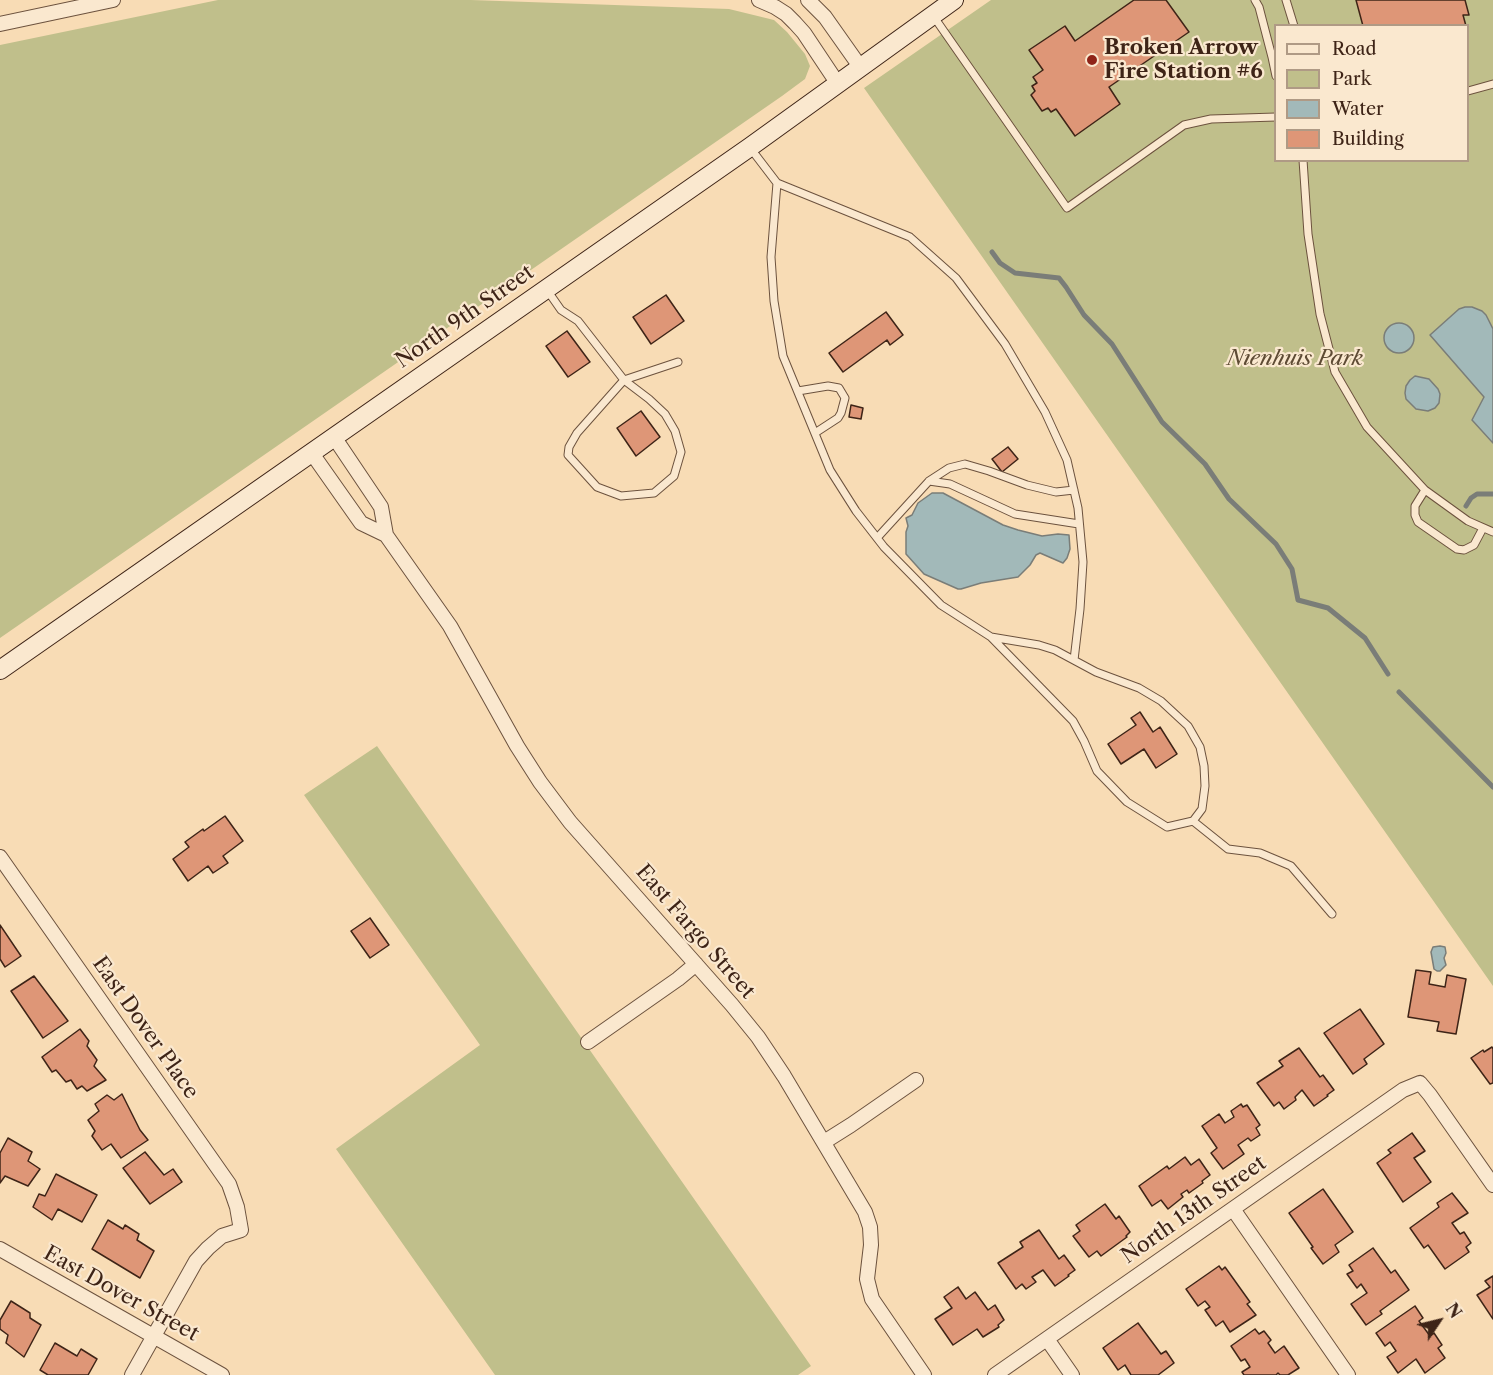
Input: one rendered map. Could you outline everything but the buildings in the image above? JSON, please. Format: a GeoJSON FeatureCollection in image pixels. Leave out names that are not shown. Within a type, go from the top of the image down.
{"type":"FeatureCollection","features":[{"type":"Feature","properties":{"kind":"main road","name":"North 9th Street"},"geometry":{"type":"LineString","coordinates":[[0,670],[750,147],[954,0]]}},
{"type":"Feature","properties":{"kind":"street"},"geometry":{"type":"LineString","coordinates":[[0,24],[113,0]]}},
{"type":"Feature","properties":{"kind":"street"},"geometry":{"type":"LineString","coordinates":[[759,0],[786,14],[795,23],[838,84]]}},
{"type":"Feature","properties":{"kind":"street"},"geometry":{"type":"LineString","coordinates":[[808,0],[825,17],[861,68]]}},
{"type":"Feature","properties":{"kind":"street","name":"East Fargo Street"},"geometry":{"type":"LineString","coordinates":[[334,437],[381,507],[386,534],[450,626],[517,746],[551,797],[577,830],[732,1005],[758,1037],[784,1076],[861,1203],[870,1227],[867,1279],[872,1299],[924,1375]]}},
{"type":"Feature","properties":{"kind":"street"},"geometry":{"type":"LineString","coordinates":[[311,452],[356,519],[386,534]]}},
{"type":"Feature","properties":{"kind":"street","name":"East Dover Place"},"geometry":{"type":"LineString","coordinates":[[0,857],[229,1184],[237,1207],[241,1230],[222,1236],[196,1261],[154,1336]]}},
{"type":"Feature","properties":{"kind":"street"},"geometry":{"type":"LineString","coordinates":[[588,1042],[696,964]]}},
{"type":"Feature","properties":{"kind":"street"},"geometry":{"type":"LineString","coordinates":[[824,1142],[916,1080]]}},
{"type":"Feature","properties":{"kind":"street","name":"North 13th Street"},"geometry":{"type":"LineString","coordinates":[[995,1375],[1403,1090],[1420,1083],[1493,1185]]}},
{"type":"Feature","properties":{"kind":"street"},"geometry":{"type":"LineString","coordinates":[[1233,1209],[1348,1375]]}},
{"type":"Feature","properties":{"kind":"street","name":"East Dover Street"},"geometry":{"type":"LineString","coordinates":[[0,1249],[222,1375]]}},
{"type":"Feature","properties":{"kind":"street"},"geometry":{"type":"LineString","coordinates":[[132,1375],[154,1336]]}},
{"type":"Feature","properties":{"kind":"street"},"geometry":{"type":"LineString","coordinates":[[1047,1339],[1072,1375]]}},
{"type":"Feature","properties":{"kind":"lane"},"geometry":{"type":"LineString","coordinates":[[1255,0],[1259,7],[1274,70]]}},
{"type":"Feature","properties":{"kind":"lane"},"geometry":{"type":"LineString","coordinates":[[1286,0],[1293,24]]}},
{"type":"Feature","properties":{"kind":"lane"},"geometry":{"type":"LineString","coordinates":[[933,15],[1067,208],[1184,125],[1211,119],[1274,117]]}},
{"type":"Feature","properties":{"kind":"lane"},"geometry":{"type":"LineString","coordinates":[[1469,90],[1493,84]]}},
{"type":"Feature","properties":{"kind":"lane"},"geometry":{"type":"LineString","coordinates":[[750,147],[777,183],[910,237],[956,278],[1005,344],[1045,412],[1067,460],[1074,490],[1083,562],[1074,660]]}},
{"type":"Feature","properties":{"kind":"lane"},"geometry":{"type":"LineString","coordinates":[[1303,162],[1308,234],[1320,314],[1335,372],[1367,426],[1425,490],[1468,521],[1493,532]]}},
{"type":"Feature","properties":{"kind":"lane"},"geometry":{"type":"LineString","coordinates":[[777,183],[771,257],[774,301],[783,356],[830,470],[856,511],[884,547],[941,604],[991,637],[1073,721],[1097,771],[1127,802],[1167,827],[1192,821],[1202,809],[1205,786],[1200,747],[1188,726],[1161,701],[1138,688],[1096,672],[1055,650],[1040,645],[991,637]]}},
{"type":"Feature","properties":{"kind":"lane"},"geometry":{"type":"LineString","coordinates":[[545,288],[561,310],[578,321],[624,380],[665,414],[675,431],[681,453],[674,476],[654,493],[621,496],[597,487],[568,455],[569,447],[577,433],[624,380],[678,362]]}},
{"type":"Feature","properties":{"kind":"lane"},"geometry":{"type":"LineString","coordinates":[[798,391],[828,386],[839,388],[845,398],[838,418],[815,433]]}},
{"type":"Feature","properties":{"kind":"lane"},"geometry":{"type":"LineString","coordinates":[[877,538],[929,481],[949,468],[964,464],[1056,492],[1074,490]]}},
{"type":"Feature","properties":{"kind":"lane"},"geometry":{"type":"LineString","coordinates":[[929,481],[950,484],[1015,514],[1079,524]]}},
{"type":"Feature","properties":{"kind":"lane"},"geometry":{"type":"LineString","coordinates":[[1425,490],[1415,507],[1418,522],[1457,549],[1464,550],[1474,545],[1484,528]]}},
{"type":"Feature","properties":{"kind":"lane"},"geometry":{"type":"LineString","coordinates":[[1192,821],[1228,849],[1260,853],[1291,866],[1332,914]]}},
{"type":"Feature","properties":{"kind":"green space"},"geometry":{"type":"Polygon","coordinates":[[[218,0],[471,0],[729,9],[774,20],[805,54],[810,66],[805,79],[782,96],[0,638],[0,45],[218,0]]]}},
{"type":"Feature","properties":{"kind":"green space","name":"Nienhuis Park"},"geometry":{"type":"Polygon","coordinates":[[[991,0],[1493,0],[1493,986],[864,88],[991,0]]]}},
{"type":"Feature","properties":{"kind":"green space"},"geometry":{"type":"Polygon","coordinates":[[[377,746],[811,1366],[798,1375],[495,1375],[336,1149],[480,1045],[304,795],[377,746]]]}},
{"type":"Feature","properties":{"kind":"water"},"geometry":{"type":"Polygon","coordinates":[[[1465,307],[1482,311],[1493,329],[1493,443],[1472,420],[1484,397],[1430,335],[1459,309],[1465,307]]]}},
{"type":"Feature","properties":{"kind":"water"},"geometry":{"type":"Polygon","coordinates":[[[1399,323],[1410,327],[1414,338],[1410,349],[1399,353],[1388,349],[1384,338],[1388,327],[1399,323]]]}},
{"type":"Feature","properties":{"kind":"water"},"geometry":{"type":"Polygon","coordinates":[[[1415,376],[1429,379],[1438,389],[1439,403],[1435,408],[1428,411],[1416,409],[1406,399],[1406,386],[1415,376]]]}},
{"type":"Feature","properties":{"kind":"water"},"geometry":{"type":"Polygon","coordinates":[[[932,493],[943,493],[1003,525],[1018,530],[1042,536],[1069,535],[1070,549],[1067,558],[1063,563],[1040,553],[1018,577],[961,589],[924,574],[906,554],[908,526],[906,518],[912,515],[918,503],[932,493]]]}},
{"type":"Feature","properties":{"kind":"water"},"geometry":{"type":"Polygon","coordinates":[[[1433,947],[1445,947],[1446,965],[1437,971],[1434,969],[1431,952],[1433,947]]]}},
{"type":"Feature","properties":{"kind":"waterway"},"geometry":{"type":"LineString","coordinates":[[992,252],[1000,263],[1015,273],[1059,278],[1084,315],[1112,344],[1162,422],[1205,464],[1229,499],[1276,544],[1292,569],[1298,600],[1328,608],[1365,638],[1388,674]]}},
{"type":"Feature","properties":{"kind":"waterway"},"geometry":{"type":"LineString","coordinates":[[1466,506],[1477,494],[1493,494]]}},
{"type":"Feature","properties":{"kind":"waterway"},"geometry":{"type":"LineString","coordinates":[[1399,692],[1493,787]]}},
{"type":"Feature","properties":{"kind":"place","name":"Broken Arrow Fire Station #6"},"geometry":{"type":"Point","coordinates":[1092,60]}}]}
